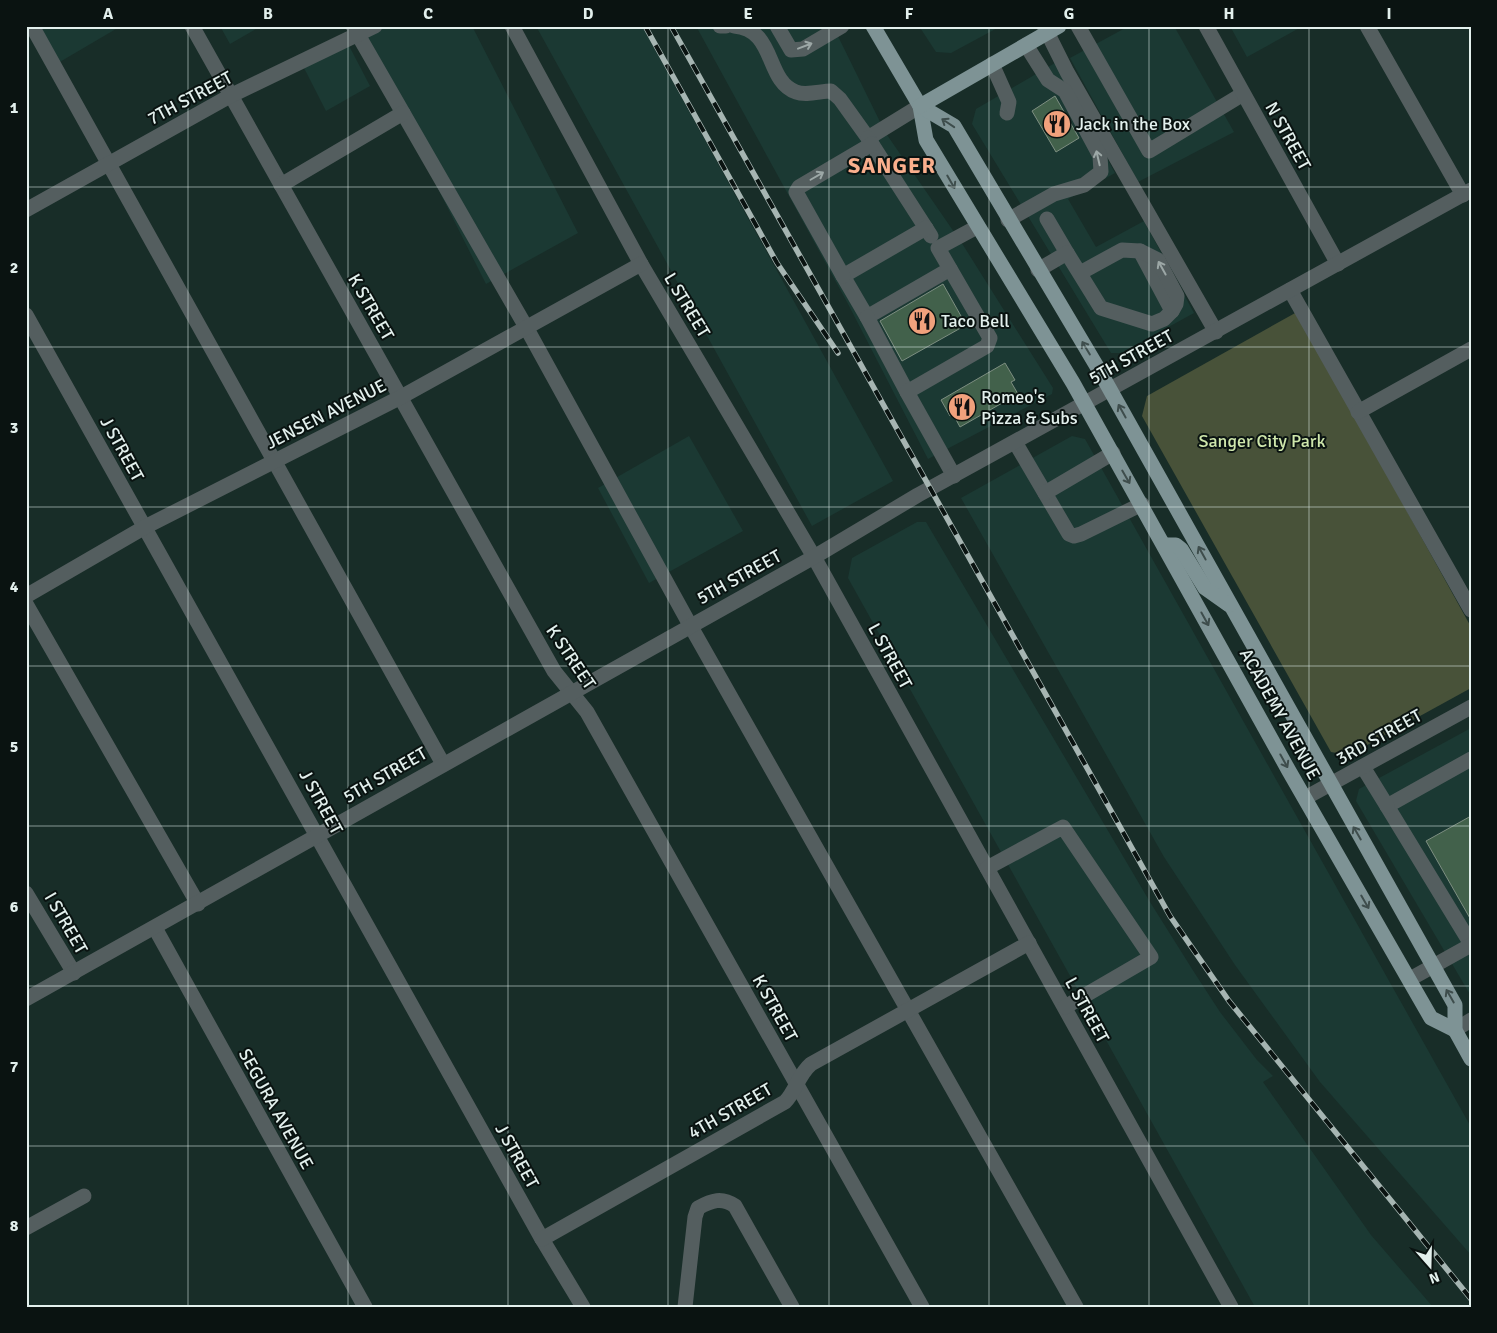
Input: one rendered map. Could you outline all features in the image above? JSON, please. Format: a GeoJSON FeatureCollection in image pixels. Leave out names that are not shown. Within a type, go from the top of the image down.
{"type":"FeatureCollection","features":[{"type":"Feature","properties":{"kind":"main road"},"geometry":{"type":"LineString","coordinates":[[873,26],[920,106],[1026,45],[1050,28]]}},
{"type":"Feature","properties":{"kind":"main road","name":"ACADEMY AVENUE"},"geometry":{"type":"LineString","coordinates":[[920,106],[954,126],[1008,220],[1111,390],[1330,785],[1455,1005],[1455,1030],[1471,1059]]}},
{"type":"Feature","properties":{"kind":"main road","name":"ACADEMY AVENUE"},"geometry":{"type":"LineString","coordinates":[[920,106],[926,140],[1085,404],[1305,798],[1431,1018],[1455,1030]]}},
{"type":"Feature","properties":{"kind":"main road"},"geometry":{"type":"LineString","coordinates":[[1164,544],[1176,545],[1181,549],[1204,588],[1232,607]]}},
{"type":"Feature","properties":{"kind":"street"},"geometry":{"type":"LineString","coordinates":[[32,26],[443,764]]}},
{"type":"Feature","properties":{"kind":"street","name":"K STREET"},"geometry":{"type":"LineString","coordinates":[[192,26],[554,671],[586,712],[922,1307]]}},
{"type":"Feature","properties":{"kind":"street","name":"7TH STREET"},"geometry":{"type":"LineString","coordinates":[[26,210],[230,96],[356,31],[375,26]]}},
{"type":"Feature","properties":{"kind":"street","name":"L STREET"},"geometry":{"type":"LineString","coordinates":[[512,26],[641,264],[814,557],[1231,1307]]}},
{"type":"Feature","properties":{"kind":"street"},"geometry":{"type":"LineString","coordinates":[[720,26],[726,26]]}},
{"type":"Feature","properties":{"kind":"street"},"geometry":{"type":"LineString","coordinates":[[734,26],[745,27],[755,31],[788,88],[799,93],[831,91],[840,99],[870,141],[926,228],[990,338],[987,346],[907,392]]}},
{"type":"Feature","properties":{"kind":"street"},"geometry":{"type":"LineString","coordinates":[[777,26],[791,50],[803,49],[842,26]]}},
{"type":"Feature","properties":{"kind":"street"},"geometry":{"type":"LineString","coordinates":[[1078,26],[1149,151],[1243,94]]}},
{"type":"Feature","properties":{"kind":"street","name":"N STREET"},"geometry":{"type":"LineString","coordinates":[[1206,26],[1338,264]]}},
{"type":"Feature","properties":{"kind":"street"},"geometry":{"type":"LineString","coordinates":[[1367,26],[1467,192]]}},
{"type":"Feature","properties":{"kind":"street"},"geometry":{"type":"LineString","coordinates":[[1050,28],[1067,72],[1216,332]]}},
{"type":"Feature","properties":{"kind":"street"},"geometry":{"type":"LineString","coordinates":[[356,31],[526,327],[690,625],[1076,1307]]}},
{"type":"Feature","properties":{"kind":"street"},"geometry":{"type":"LineString","coordinates":[[1008,220],[1054,194],[1084,185],[1101,172],[1100,156],[1065,92],[1048,80],[1026,45]]}},
{"type":"Feature","properties":{"kind":"street"},"geometry":{"type":"LineString","coordinates":[[992,64],[1009,102],[1007,113]]}},
{"type":"Feature","properties":{"kind":"street"},"geometry":{"type":"LineString","coordinates":[[920,106],[870,141],[799,186],[796,192],[954,476]]}},
{"type":"Feature","properties":{"kind":"street"},"geometry":{"type":"LineString","coordinates":[[281,185],[402,113]]}},
{"type":"Feature","properties":{"kind":"street","name":"5TH STREET"},"geometry":{"type":"LineString","coordinates":[[26,999],[814,557],[954,476],[1467,192]]}},
{"type":"Feature","properties":{"kind":"street"},"geometry":{"type":"LineString","coordinates":[[1047,218],[1067,253],[1101,308],[1152,324],[1164,319],[1172,311],[1140,251],[1122,250],[1080,273]]}},
{"type":"Feature","properties":{"kind":"street"},"geometry":{"type":"LineString","coordinates":[[938,248],[977,227]]}},
{"type":"Feature","properties":{"kind":"street"},"geometry":{"type":"LineString","coordinates":[[843,276],[926,228]]}},
{"type":"Feature","properties":{"kind":"street"},"geometry":{"type":"LineString","coordinates":[[1038,270],[1067,253]]}},
{"type":"Feature","properties":{"kind":"street","name":"JENSEN AVENUE"},"geometry":{"type":"LineString","coordinates":[[26,596],[145,527],[401,397],[641,264]]}},
{"type":"Feature","properties":{"kind":"street"},"geometry":{"type":"LineString","coordinates":[[867,317],[950,269]]}},
{"type":"Feature","properties":{"kind":"street"},"geometry":{"type":"LineString","coordinates":[[1290,290],[1471,610]]}},
{"type":"Feature","properties":{"kind":"street","name":"J STREET"},"geometry":{"type":"LineString","coordinates":[[26,315],[542,1239],[583,1307]]}},
{"type":"Feature","properties":{"kind":"street"},"geometry":{"type":"LineString","coordinates":[[1358,412],[1471,349]]}},
{"type":"Feature","properties":{"kind":"street"},"geometry":{"type":"LineString","coordinates":[[1015,442],[1069,534],[1074,536],[1142,504]]}},
{"type":"Feature","properties":{"kind":"street"},"geometry":{"type":"LineString","coordinates":[[1045,493],[1112,453]]}},
{"type":"Feature","properties":{"kind":"street"},"geometry":{"type":"LineString","coordinates":[[26,604],[198,904]]}},
{"type":"Feature","properties":{"kind":"street","name":"3RD STREET"},"geometry":{"type":"LineString","coordinates":[[1305,798],[1471,707]]}},
{"type":"Feature","properties":{"kind":"street"},"geometry":{"type":"LineString","coordinates":[[1387,806],[1471,759]]}},
{"type":"Feature","properties":{"kind":"street"},"geometry":{"type":"LineString","coordinates":[[1364,767],[1471,944],[1410,979]]}},
{"type":"Feature","properties":{"kind":"street"},"geometry":{"type":"LineString","coordinates":[[987,868],[1063,827],[1151,957],[1064,1007]]}},
{"type":"Feature","properties":{"kind":"street","name":"I STREET"},"geometry":{"type":"LineString","coordinates":[[26,893],[74,973]]}},
{"type":"Feature","properties":{"kind":"street","name":"SEGURA AVENUE"},"geometry":{"type":"LineString","coordinates":[[155,928],[365,1307]]}},
{"type":"Feature","properties":{"kind":"street","name":"4TH STREET"},"geometry":{"type":"LineString","coordinates":[[542,1239],[785,1102],[791,1097],[796,1082],[811,1064],[1029,943]]}},
{"type":"Feature","properties":{"kind":"street"},"geometry":{"type":"LineString","coordinates":[[1455,1030],[1471,1020]]}},
{"type":"Feature","properties":{"kind":"street"},"geometry":{"type":"LineString","coordinates":[[26,1228],[84,1196]]}},
{"type":"Feature","properties":{"kind":"street"},"geometry":{"type":"LineString","coordinates":[[685,1307],[695,1217],[698,1208],[711,1201],[726,1200],[735,1206],[792,1307]]}},
{"type":"Feature","properties":{"kind":"shaded area"},"geometry":{"type":"Polygon","coordinates":[[[38,26],[121,26],[58,63],[38,26]]]}},
{"type":"Feature","properties":{"kind":"shaded area"},"geometry":{"type":"Polygon","coordinates":[[[220,26],[261,26],[230,44],[220,26]]]}},
{"type":"Feature","properties":{"kind":"shaded area"},"geometry":{"type":"Polygon","coordinates":[[[369,26],[472,26],[578,233],[486,284],[359,32],[369,26]]]}},
{"type":"Feature","properties":{"kind":"shaded area"},"geometry":{"type":"Polygon","coordinates":[[[536,26],[642,26],[893,481],[812,526],[536,26]]]}},
{"type":"Feature","properties":{"kind":"shaded area"},"geometry":{"type":"Polygon","coordinates":[[[696,26],[833,26],[885,132],[963,245],[1053,388],[1052,394],[928,459],[847,302],[696,26]]]}},
{"type":"Feature","properties":{"kind":"shaded area"},"geometry":{"type":"Polygon","coordinates":[[[919,26],[1001,26],[951,53],[936,52],[919,26]]]}},
{"type":"Feature","properties":{"kind":"shaded area"},"geometry":{"type":"Polygon","coordinates":[[[1129,26],[1174,26],[1234,132],[1138,182],[1070,58],[1129,26]]]}},
{"type":"Feature","properties":{"kind":"shaded area"},"geometry":{"type":"Polygon","coordinates":[[[1230,26],[1303,26],[1247,57],[1230,26]]]}},
{"type":"Feature","properties":{"kind":"shaded area"},"geometry":{"type":"Polygon","coordinates":[[[346,40],[370,86],[326,111],[302,64],[346,40]]]}},
{"type":"Feature","properties":{"kind":"shaded area"},"geometry":{"type":"Polygon","coordinates":[[[1055,63],[1115,173],[1068,199],[1096,247],[1144,221],[1194,313],[1121,353],[1111,353],[972,124],[976,109],[1055,63]]]}},
{"type":"Feature","properties":{"kind":"shaded area"},"geometry":{"type":"Polygon","coordinates":[[[689,436],[743,531],[649,583],[598,488],[689,436]]]}},
{"type":"Feature","properties":{"kind":"shaded area"},"geometry":{"type":"Polygon","coordinates":[[[1072,436],[1085,439],[1471,1127],[1471,1255],[1320,1082],[1235,965],[1164,857],[961,498],[1072,436]]]}},
{"type":"Feature","properties":{"kind":"shaded area"},"geometry":{"type":"Polygon","coordinates":[[[917,522],[926,522],[1150,902],[1194,972],[1220,1012],[1257,1060],[1273,1076],[1263,1082],[1371,1235],[1433,1307],[1255,1307],[848,578],[852,558],[917,522]]]}},
{"type":"Feature","properties":{"kind":"shaded area"},"geometry":{"type":"Polygon","coordinates":[[[1471,728],[1471,996],[1356,801],[1359,789],[1471,728]]]}},
{"type":"Feature","properties":{"kind":"green space","name":"Sanger City Park"},"geometry":{"type":"Polygon","coordinates":[[[1297,312],[1471,627],[1471,688],[1349,755],[1331,752],[1142,416],[1147,396],[1297,312]]]}},
{"type":"Feature","properties":{"kind":"building","name":"Jack in the Box"},"geometry":{"type":"Polygon","coordinates":[[[1055,96],[1079,138],[1056,152],[1032,111],[1055,96]]]}},
{"type":"Feature","properties":{"kind":"building","name":"Taco Bell"},"geometry":{"type":"Polygon","coordinates":[[[943,284],[966,325],[902,361],[880,321],[943,284]]]}},
{"type":"Feature","properties":{"kind":"building"},"geometry":{"type":"Polygon","coordinates":[[[1005,363],[1015,380],[1011,382],[1018,394],[960,427],[953,414],[950,416],[941,400],[1005,363]]]}},
{"type":"Feature","properties":{"kind":"building"},"geometry":{"type":"Polygon","coordinates":[[[1471,816],[1471,920],[1426,841],[1471,816]]]}},
{"type":"Feature","properties":{"kind":"railway"},"geometry":{"type":"LineString","coordinates":[[645,26],[777,263],[838,353]]}},
{"type":"Feature","properties":{"kind":"railway"},"geometry":{"type":"LineString","coordinates":[[671,26],[1170,916],[1229,1001],[1471,1299]]}},
{"type":"Feature","properties":{"kind":"place","name":"Jack in the Box"},"geometry":{"type":"Point","coordinates":[1057,124]}},
{"type":"Feature","properties":{"kind":"place","name":"Taco Bell"},"geometry":{"type":"Point","coordinates":[922,321]}},
{"type":"Feature","properties":{"kind":"place","name":"Romeo's Pizza & Subs"},"geometry":{"type":"Point","coordinates":[962,407]}},
{"type":"Feature","properties":{"kind":"district","name":"SANGER"},"geometry":{"type":"Point","coordinates":[892,165]}}]}
